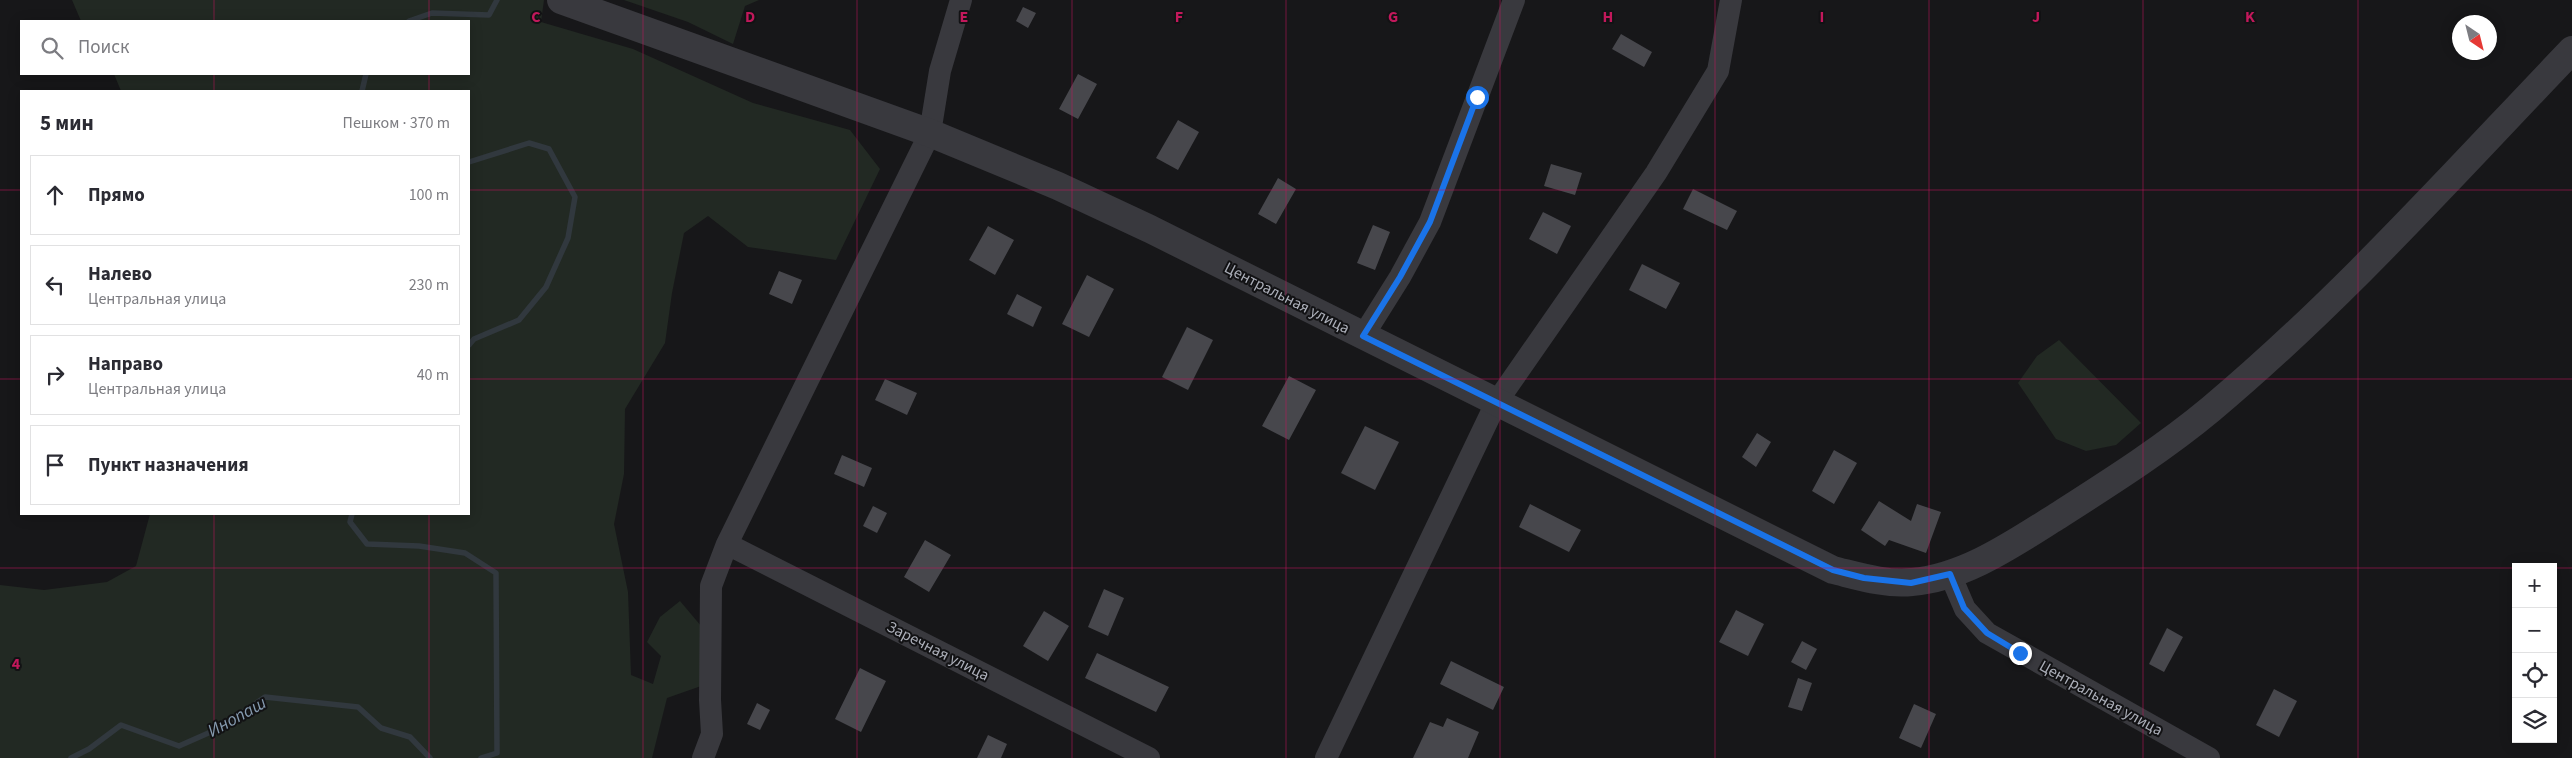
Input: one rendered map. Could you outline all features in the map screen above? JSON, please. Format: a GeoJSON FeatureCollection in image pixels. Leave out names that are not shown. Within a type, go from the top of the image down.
{"type":"FeatureCollection","features":[{"type":"Feature","properties":{"kind":"street","name":"Центральная улица"},"geometry":{"type":"LineString","coordinates":[[561,0],[930,133],[1058,186],[1833,570],[1864,578],[1911,583],[1950,574],[1964,608],[1987,633],[2209,758]]}},
{"type":"Feature","properties":{"kind":"street"},"geometry":{"type":"LineString","coordinates":[[704,758],[712,734],[710,700],[711,586],[727,544],[930,133],[940,71],[961,0]]}},
{"type":"Feature","properties":{"kind":"street"},"geometry":{"type":"LineString","coordinates":[[1363,336],[1400,277],[1430,222],[1514,0]]}},
{"type":"Feature","properties":{"kind":"street"},"geometry":{"type":"LineString","coordinates":[[1326,758],[1496,403],[1656,173],[1718,71],[1730,0]]}},
{"type":"Feature","properties":{"kind":"street"},"geometry":{"type":"LineString","coordinates":[[1950,574],[1992,555],[2064,512],[2144,459],[2209,410],[2262,364],[2359,271],[2572,50]]}},
{"type":"Feature","properties":{"kind":"street","name":"Заречная улица"},"geometry":{"type":"LineString","coordinates":[[727,544],[1149,758]]}},
{"type":"Feature","properties":{"kind":"shaded area"},"geometry":{"type":"Polygon","coordinates":[[[72,0],[544,0],[541,22],[633,49],[753,103],[850,130],[880,169],[836,260],[748,247],[708,216],[684,233],[672,293],[665,343],[625,409],[624,474],[614,524],[628,592],[631,675],[653,684],[661,656],[647,642],[660,617],[680,601],[707,633],[704,685],[667,698],[652,758],[0,758],[0,585],[44,590],[107,582],[136,566],[150,515],[470,515],[470,90],[121,90],[114,75],[470,75],[470,20],[81,20],[72,0]]]}},
{"type":"Feature","properties":{"kind":"shaded area"},"geometry":{"type":"Polygon","coordinates":[[[624,0],[759,0],[745,6],[733,44],[688,22],[624,0]]]}},
{"type":"Feature","properties":{"kind":"shaded area"},"geometry":{"type":"Polygon","coordinates":[[[2059,340],[2141,423],[2116,445],[2086,451],[2056,439],[2018,383],[2037,356],[2059,340]]]}},
{"type":"Feature","properties":{"kind":"building"},"geometry":{"type":"Polygon","coordinates":[[[1023,7],[1036,13],[1028,28],[1016,21],[1023,7]]]}},
{"type":"Feature","properties":{"kind":"building"},"geometry":{"type":"Polygon","coordinates":[[[1621,34],[1652,52],[1644,67],[1612,49],[1621,34]]]}},
{"type":"Feature","properties":{"kind":"building"},"geometry":{"type":"Polygon","coordinates":[[[1078,74],[1097,84],[1078,119],[1059,109],[1078,74]]]}},
{"type":"Feature","properties":{"kind":"building"},"geometry":{"type":"Polygon","coordinates":[[[1178,120],[1199,132],[1178,170],[1156,158],[1178,120]]]}},
{"type":"Feature","properties":{"kind":"building"},"geometry":{"type":"Polygon","coordinates":[[[1551,164],[1582,173],[1575,195],[1544,186],[1551,164]]]}},
{"type":"Feature","properties":{"kind":"building"},"geometry":{"type":"Polygon","coordinates":[[[1278,178],[1296,189],[1276,224],[1258,214],[1278,178]]]}},
{"type":"Feature","properties":{"kind":"building"},"geometry":{"type":"Polygon","coordinates":[[[1693,189],[1737,211],[1727,230],[1683,209],[1693,189]]]}},
{"type":"Feature","properties":{"kind":"building"},"geometry":{"type":"Polygon","coordinates":[[[1543,212],[1571,226],[1557,254],[1529,239],[1543,212]]]}},
{"type":"Feature","properties":{"kind":"building"},"geometry":{"type":"Polygon","coordinates":[[[1373,225],[1390,232],[1375,270],[1357,263],[1373,225]]]}},
{"type":"Feature","properties":{"kind":"building"},"geometry":{"type":"Polygon","coordinates":[[[988,226],[1014,240],[995,275],[969,260],[988,226]]]}},
{"type":"Feature","properties":{"kind":"building"},"geometry":{"type":"Polygon","coordinates":[[[1642,264],[1680,283],[1666,309],[1629,290],[1642,264]]]}},
{"type":"Feature","properties":{"kind":"building"},"geometry":{"type":"Polygon","coordinates":[[[779,271],[802,280],[792,304],[769,294],[779,271]]]}},
{"type":"Feature","properties":{"kind":"building"},"geometry":{"type":"Polygon","coordinates":[[[1087,275],[1114,289],[1089,337],[1062,324],[1087,275]]]}},
{"type":"Feature","properties":{"kind":"building"},"geometry":{"type":"Polygon","coordinates":[[[1017,294],[1042,307],[1033,327],[1007,314],[1017,294]]]}},
{"type":"Feature","properties":{"kind":"building"},"geometry":{"type":"Polygon","coordinates":[[[1187,327],[1213,340],[1188,390],[1162,377],[1187,327]]]}},
{"type":"Feature","properties":{"kind":"building"},"geometry":{"type":"Polygon","coordinates":[[[1289,376],[1316,390],[1289,440],[1262,426],[1289,376]]]}},
{"type":"Feature","properties":{"kind":"building"},"geometry":{"type":"Polygon","coordinates":[[[885,379],[917,393],[907,415],[875,400],[885,379]]]}},
{"type":"Feature","properties":{"kind":"building"},"geometry":{"type":"Polygon","coordinates":[[[1365,426],[1399,442],[1375,490],[1341,473],[1365,426]]]}},
{"type":"Feature","properties":{"kind":"building"},"geometry":{"type":"Polygon","coordinates":[[[1757,433],[1771,442],[1756,467],[1742,457],[1757,433]]]}},
{"type":"Feature","properties":{"kind":"building"},"geometry":{"type":"Polygon","coordinates":[[[1834,450],[1857,463],[1834,504],[1812,491],[1834,450]]]}},
{"type":"Feature","properties":{"kind":"building"},"geometry":{"type":"Polygon","coordinates":[[[842,455],[872,468],[864,487],[834,474],[842,455]]]}},
{"type":"Feature","properties":{"kind":"building"},"geometry":{"type":"Polygon","coordinates":[[[1879,501],[1911,521],[1917,504],[1941,512],[1926,553],[1889,540],[1885,546],[1861,530],[1879,501]]]}},
{"type":"Feature","properties":{"kind":"building"},"geometry":{"type":"Polygon","coordinates":[[[1530,504],[1581,530],[1569,552],[1519,527],[1530,504]]]}},
{"type":"Feature","properties":{"kind":"building"},"geometry":{"type":"Polygon","coordinates":[[[873,506],[887,513],[877,533],[863,526],[873,506]]]}},
{"type":"Feature","properties":{"kind":"building"},"geometry":{"type":"Polygon","coordinates":[[[925,540],[951,555],[929,592],[904,577],[925,540]]]}},
{"type":"Feature","properties":{"kind":"building"},"geometry":{"type":"Polygon","coordinates":[[[1104,589],[1124,598],[1108,636],[1088,627],[1104,589]]]}},
{"type":"Feature","properties":{"kind":"building"},"geometry":{"type":"Polygon","coordinates":[[[1736,610],[1764,624],[1748,656],[1719,642],[1736,610]]]}},
{"type":"Feature","properties":{"kind":"building"},"geometry":{"type":"Polygon","coordinates":[[[1044,611],[1069,626],[1048,661],[1023,646],[1044,611]]]}},
{"type":"Feature","properties":{"kind":"building"},"geometry":{"type":"Polygon","coordinates":[[[2167,628],[2183,637],[2164,672],[2149,664],[2167,628]]]}},
{"type":"Feature","properties":{"kind":"building"},"geometry":{"type":"Polygon","coordinates":[[[1802,641],[1817,649],[1806,670],[1791,662],[1802,641]]]}},
{"type":"Feature","properties":{"kind":"building"},"geometry":{"type":"Polygon","coordinates":[[[1097,653],[1169,687],[1156,712],[1085,678],[1097,653]]]}},
{"type":"Feature","properties":{"kind":"building"},"geometry":{"type":"Polygon","coordinates":[[[1451,661],[1504,687],[1493,710],[1440,684],[1451,661]]]}},
{"type":"Feature","properties":{"kind":"building"},"geometry":{"type":"Polygon","coordinates":[[[860,668],[886,681],[861,732],[835,719],[860,668]]]}},
{"type":"Feature","properties":{"kind":"building"},"geometry":{"type":"Polygon","coordinates":[[[1798,678],[1812,683],[1802,711],[1788,707],[1798,678]]]}},
{"type":"Feature","properties":{"kind":"building"},"geometry":{"type":"Polygon","coordinates":[[[2274,689],[2297,701],[2279,737],[2256,725],[2274,689]]]}},
{"type":"Feature","properties":{"kind":"building"},"geometry":{"type":"Polygon","coordinates":[[[757,703],[770,710],[760,730],[747,724],[757,703]]]}},
{"type":"Feature","properties":{"kind":"building"},"geometry":{"type":"Polygon","coordinates":[[[1914,704],[1936,714],[1921,748],[1899,738],[1914,704]]]}},
{"type":"Feature","properties":{"kind":"building"},"geometry":{"type":"Polygon","coordinates":[[[1447,718],[1479,732],[1468,758],[1413,758],[1430,722],[1443,727],[1447,718]]]}},
{"type":"Feature","properties":{"kind":"building"},"geometry":{"type":"Polygon","coordinates":[[[988,735],[1007,744],[1001,758],[977,758],[988,735]]]}},
{"type":"Feature","properties":{"kind":"waterway","name":"Инопаш"},"geometry":{"type":"LineString","coordinates":[[412,20],[432,13],[489,15],[497,0]]}},
{"type":"Feature","properties":{"kind":"waterway","name":"Инопаш"},"geometry":{"type":"LineString","coordinates":[[362,90],[366,75]]}},
{"type":"Feature","properties":{"kind":"waterway","name":"Инопаш"},"geometry":{"type":"LineString","coordinates":[[470,162],[529,143],[549,149],[575,197],[568,238],[546,287],[519,320],[474,339],[470,344]]}},
{"type":"Feature","properties":{"kind":"waterway","name":"Инопаш"},"geometry":{"type":"LineString","coordinates":[[352,515],[350,522],[367,544],[419,546],[465,553],[496,573],[497,753],[481,758]]}},
{"type":"Feature","properties":{"kind":"waterway","name":"Инопаш"},"geometry":{"type":"LineString","coordinates":[[71,758],[89,749],[121,725],[179,746],[222,727],[265,697],[358,707],[381,728],[410,737],[430,758]]}},
{"type":"Feature","properties":{"kind":"route"},"geometry":{"type":"LineString","coordinates":[[1477,97],[1430,222],[1400,277],[1371,320],[1363,336],[1833,570],[1864,578],[1911,583],[1950,574],[1964,608],[1987,633],[2020,653]]}}]}
